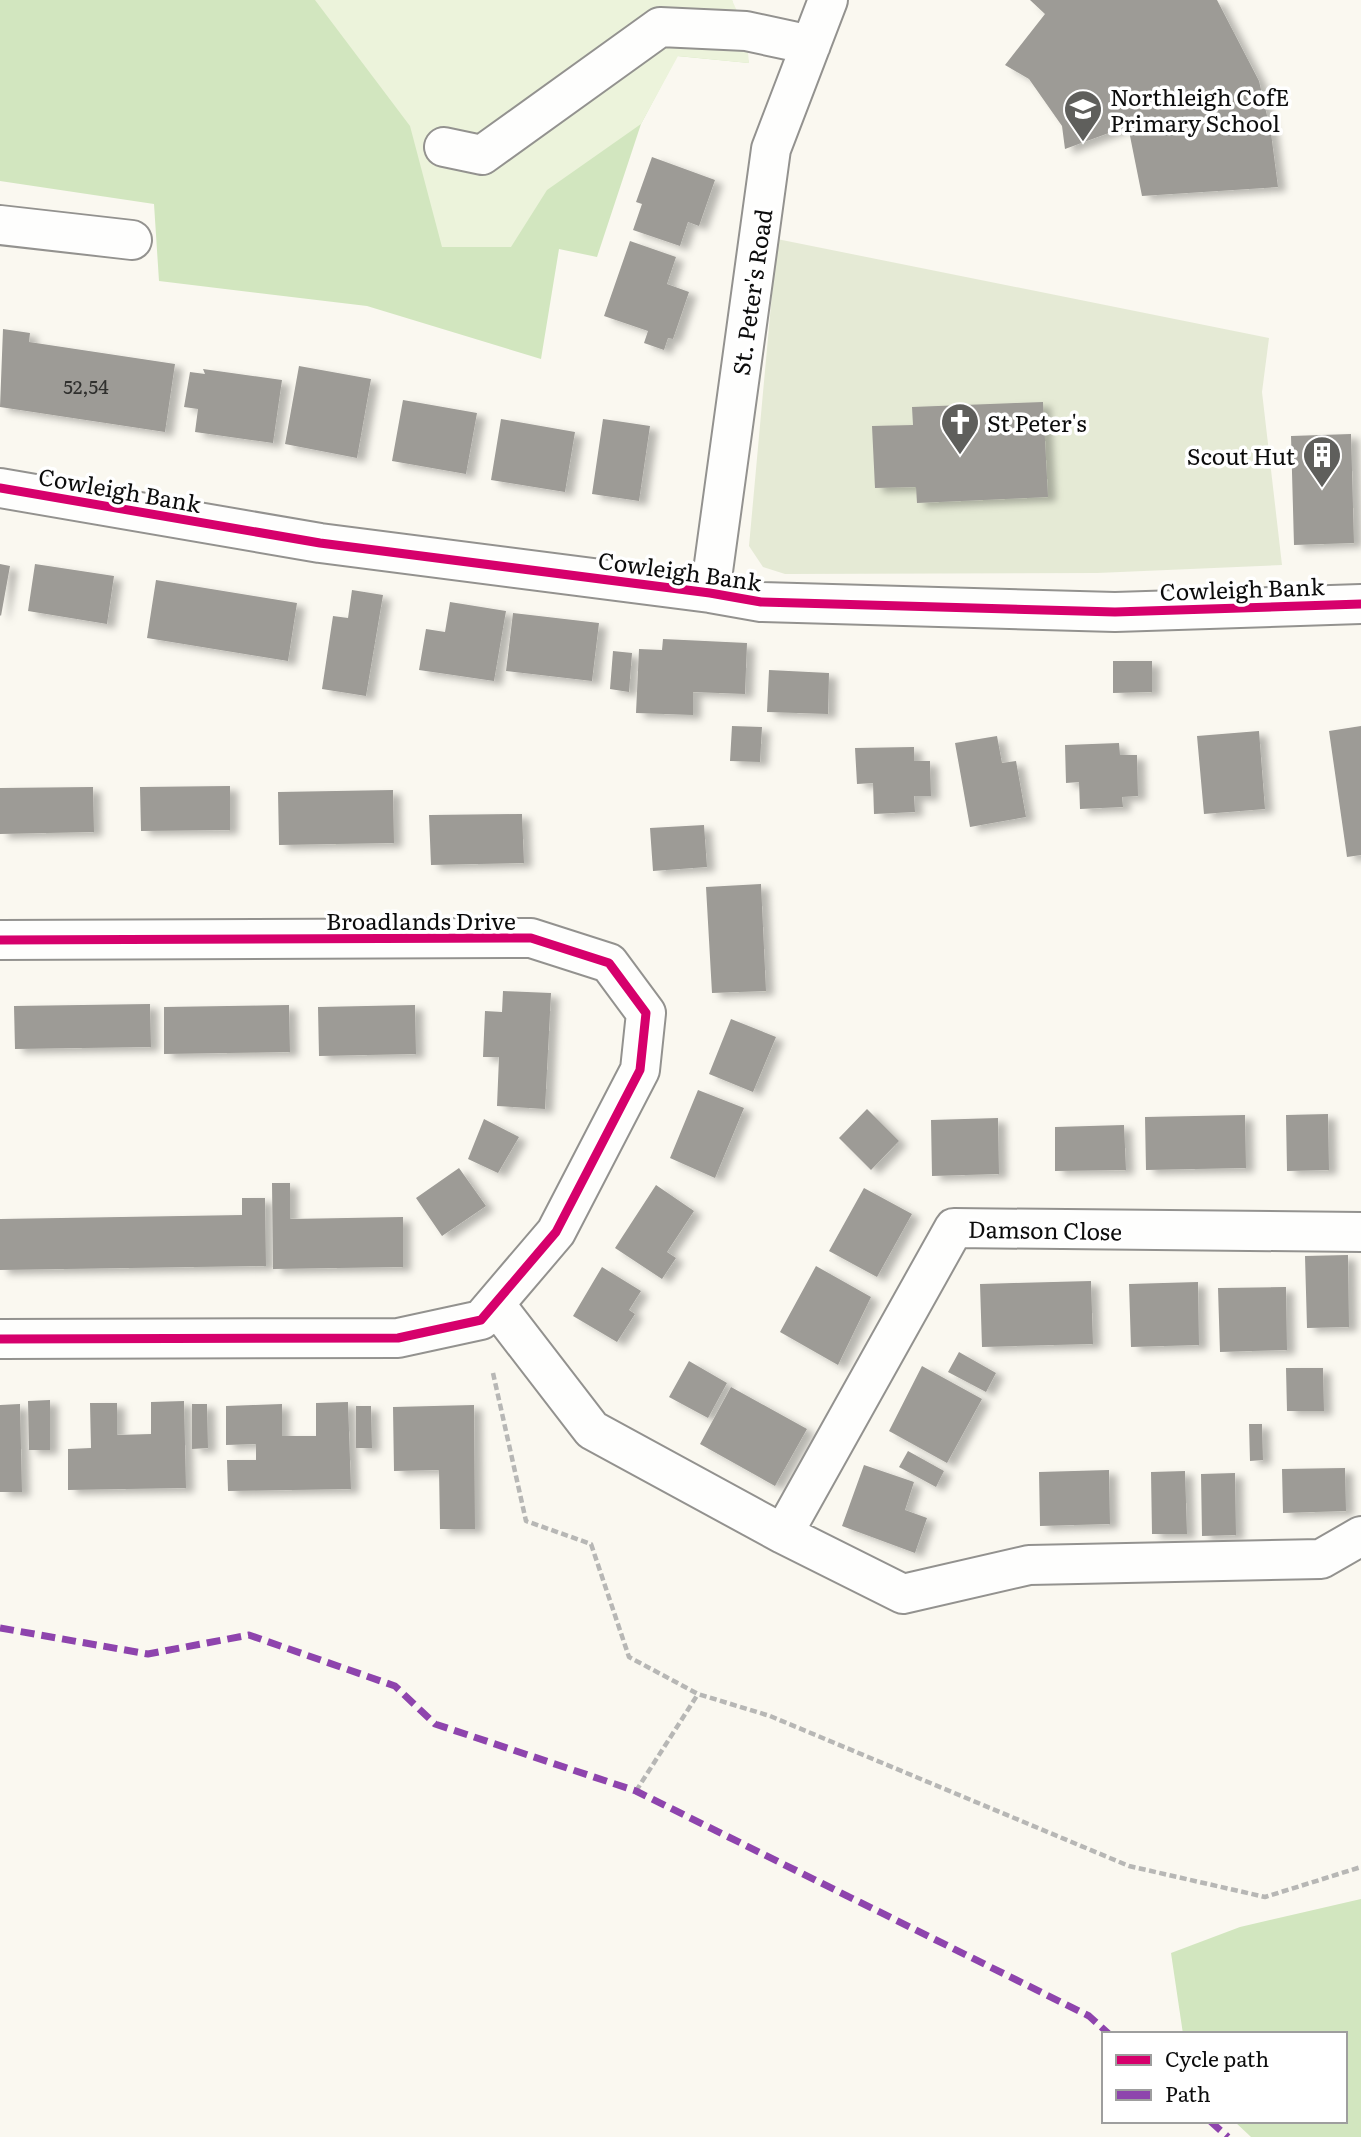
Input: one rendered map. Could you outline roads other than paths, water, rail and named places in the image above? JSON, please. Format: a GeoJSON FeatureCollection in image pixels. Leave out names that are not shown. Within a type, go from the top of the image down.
{"type":"FeatureCollection","features":[{"type":"Feature","properties":{"kind":"street","name":"St. Peter's Road"},"geometry":{"type":"LineString","coordinates":[[710,593],[771,149],[828,0]]}},
{"type":"Feature","properties":{"kind":"street"},"geometry":{"type":"LineString","coordinates":[[444,147],[482,155],[660,27],[746,31],[811,45]]}},
{"type":"Feature","properties":{"kind":"street"},"geometry":{"type":"LineString","coordinates":[[0,225],[132,240]]}},
{"type":"Feature","properties":{"kind":"street","name":"Cowleigh Bank"},"geometry":{"type":"LineString","coordinates":[[0,488],[320,543],[710,593],[761,602],[1115,612],[1361,604]]}},
{"type":"Feature","properties":{"kind":"street","name":"Broadlands Drive"},"geometry":{"type":"LineString","coordinates":[[0,940],[531,939],[609,964],[646,1013],[640,1070],[556,1232],[488,1312]]}},
{"type":"Feature","properties":{"kind":"street","name":"Damson Close"},"geometry":{"type":"LineString","coordinates":[[783,1534],[954,1228],[1361,1232]]}},
{"type":"Feature","properties":{"kind":"street"},"geometry":{"type":"LineString","coordinates":[[0,1339],[398,1338],[488,1312],[592,1430],[783,1534],[903,1594],[1029,1565],[1321,1559],[1361,1536]]}},
{"type":"Feature","properties":{"kind":"place","name":"Northleigh CofE Primary School"},"geometry":{"type":"Point","coordinates":[1083,143]}},
{"type":"Feature","properties":{"kind":"place","name":"St Peter's"},"geometry":{"type":"Point","coordinates":[960,456]}},
{"type":"Feature","properties":{"kind":"place","name":"Scout Hut"},"geometry":{"type":"Point","coordinates":[1322,489]}}]}
